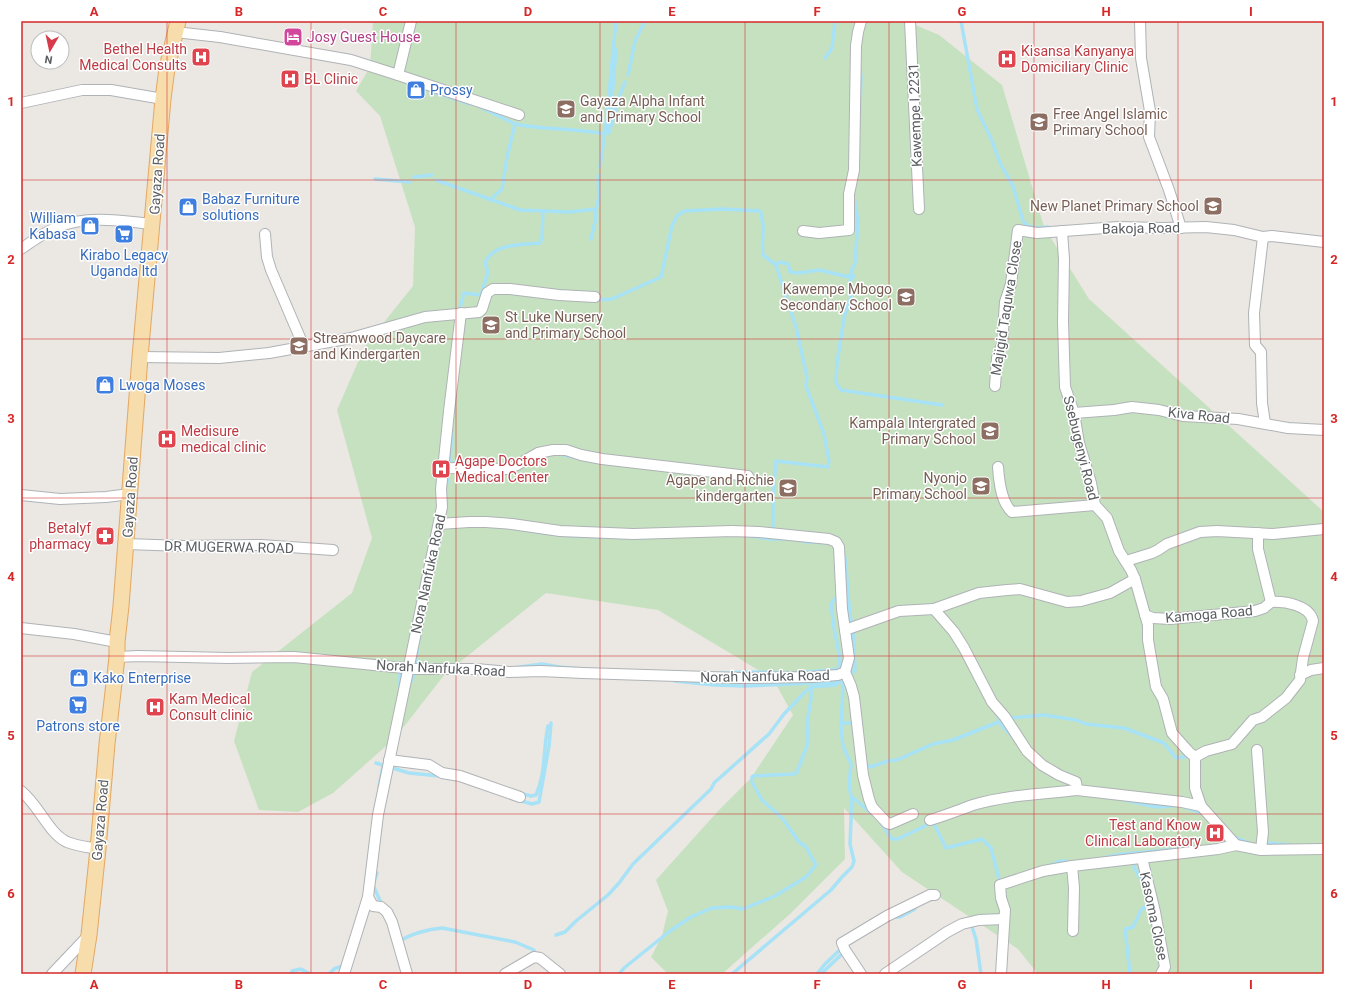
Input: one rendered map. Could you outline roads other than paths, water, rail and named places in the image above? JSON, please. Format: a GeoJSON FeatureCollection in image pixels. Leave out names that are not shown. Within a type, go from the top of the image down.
{"type":"FeatureCollection","features":[{"type":"Feature","properties":{"kind":"main road","name":"Gayaza Road"},"geometry":{"type":"LineString","coordinates":[[83,974],[89,935],[107,744],[118,657],[117,642],[140,357],[153,224],[157,159],[163,99],[176,26]]}},
{"type":"Feature","properties":{"kind":"street"},"geometry":{"type":"LineString","coordinates":[[398,75],[412,21]]}},
{"type":"Feature","properties":{"kind":"street"},"geometry":{"type":"LineString","coordinates":[[803,231],[819,233],[849,230],[849,194],[854,170],[856,46],[861,21]]}},
{"type":"Feature","properties":{"kind":"street","name":"Kawempe I 2231"},"geometry":{"type":"LineString","coordinates":[[910,21],[919,208]]}},
{"type":"Feature","properties":{"kind":"street"},"geometry":{"type":"LineString","coordinates":[[1140,21],[1141,58],[1150,111],[1149,137],[1169,190],[1181,228]]}},
{"type":"Feature","properties":{"kind":"street"},"geometry":{"type":"LineString","coordinates":[[176,26],[220,37],[351,60],[519,114]]}},
{"type":"Feature","properties":{"kind":"street"},"geometry":{"type":"LineString","coordinates":[[21,103],[82,90],[111,90],[163,99]]}},
{"type":"Feature","properties":{"kind":"street"},"geometry":{"type":"LineString","coordinates":[[21,249],[58,227],[75,222],[115,220],[153,224]]}},
{"type":"Feature","properties":{"kind":"street","name":"Bakoja Road"},"geometry":{"type":"LineString","coordinates":[[1018,230],[1037,233],[1118,227],[1206,227],[1234,230],[1263,237],[1272,236],[1324,242]]}},
{"type":"Feature","properties":{"kind":"street","name":"Majigid Taquwa Close"},"geometry":{"type":"LineString","coordinates":[[995,386],[997,358],[1002,345],[1004,302],[1011,284],[1018,230]]}},
{"type":"Feature","properties":{"kind":"street","name":"Ssebugenyi Road"},"geometry":{"type":"LineString","coordinates":[[1062,231],[1064,259],[1063,322],[1066,387],[1074,413],[1079,443],[1091,483],[1095,505],[1107,518],[1119,551],[1135,579],[1148,625],[1148,640],[1156,687],[1163,698],[1172,733],[1195,757]]}},
{"type":"Feature","properties":{"kind":"street"},"geometry":{"type":"LineString","coordinates":[[265,234],[271,270],[304,347]]}},
{"type":"Feature","properties":{"kind":"street"},"geometry":{"type":"LineString","coordinates":[[1263,237],[1254,314],[1255,345],[1261,352],[1262,403],[1265,423]]}},
{"type":"Feature","properties":{"kind":"street"},"geometry":{"type":"LineString","coordinates":[[140,357],[219,358],[269,353],[351,338],[425,317],[479,312],[482,309],[487,293],[493,289],[510,289],[559,295],[595,297]]}},
{"type":"Feature","properties":{"kind":"street","name":"Nora Nanfuka Road"},"geometry":{"type":"LineString","coordinates":[[344,974],[368,897],[378,815],[439,524],[442,507],[441,489],[443,468],[461,313]]}},
{"type":"Feature","properties":{"kind":"street","name":"Kiva Road"},"geometry":{"type":"LineString","coordinates":[[1074,413],[1132,407],[1159,410],[1183,416],[1238,419],[1288,428],[1324,430]]}},
{"type":"Feature","properties":{"kind":"street"},"geometry":{"type":"LineString","coordinates":[[443,468],[506,469],[517,465],[538,453],[566,450],[581,455],[602,459],[748,476]]}},
{"type":"Feature","properties":{"kind":"street"},"geometry":{"type":"LineString","coordinates":[[998,467],[1002,495],[1008,509],[1012,512],[1095,505]]}},
{"type":"Feature","properties":{"kind":"street"},"geometry":{"type":"LineString","coordinates":[[21,495],[60,499],[106,497],[130,494]]}},
{"type":"Feature","properties":{"kind":"street","name":"Norah Nanfuka Road"},"geometry":{"type":"LineString","coordinates":[[118,657],[294,657],[409,668],[739,678],[812,677],[838,675],[845,672],[849,658],[842,609],[840,547],[836,542],[829,539],[759,532],[732,531],[620,534],[560,531],[486,522],[439,524]]}},
{"type":"Feature","properties":{"kind":"street"},"geometry":{"type":"LineString","coordinates":[[1126,561],[1152,553],[1167,544],[1200,532],[1290,533],[1324,530]]}},
{"type":"Feature","properties":{"kind":"street"},"geometry":{"type":"LineString","coordinates":[[1236,845],[1200,806],[1195,788],[1195,757],[1206,751],[1232,744],[1253,720],[1262,717],[1286,698],[1300,680],[1303,658],[1313,621],[1312,617],[1303,608],[1279,602],[1271,602],[1258,548],[1258,533]]}},
{"type":"Feature","properties":{"kind":"street","name":"DR MUGERWA ROAD"},"geometry":{"type":"LineString","coordinates":[[126,544],[184,546],[261,545],[333,550]]}},
{"type":"Feature","properties":{"kind":"street"},"geometry":{"type":"LineString","coordinates":[[845,630],[899,612],[934,609],[979,593],[1020,589],[1067,602],[1081,601],[1110,593],[1135,579]]}},
{"type":"Feature","properties":{"kind":"street","name":"Kamoga Road"},"geometry":{"type":"LineString","coordinates":[[1145,615],[1152,618],[1170,619],[1255,611],[1264,608],[1271,602]]}},
{"type":"Feature","properties":{"kind":"street"},"geometry":{"type":"LineString","coordinates":[[934,609],[954,632],[998,712],[1005,717],[1027,751],[1042,765],[1059,775],[1076,782],[1077,790]]}},
{"type":"Feature","properties":{"kind":"street"},"geometry":{"type":"LineString","coordinates":[[21,628],[74,634],[117,642]]}},
{"type":"Feature","properties":{"kind":"street"},"geometry":{"type":"LineString","coordinates":[[1300,675],[1311,670],[1324,668]]}},
{"type":"Feature","properties":{"kind":"street"},"geometry":{"type":"LineString","coordinates":[[845,672],[854,697],[863,775],[872,806],[887,823],[890,824],[913,814]]}},
{"type":"Feature","properties":{"kind":"street"},"geometry":{"type":"LineString","coordinates":[[1257,750],[1263,832],[1261,850]]}},
{"type":"Feature","properties":{"kind":"street"},"geometry":{"type":"LineString","coordinates":[[389,760],[429,765],[442,773],[460,776],[520,797]]}},
{"type":"Feature","properties":{"kind":"street"},"geometry":{"type":"LineString","coordinates":[[930,820],[987,802],[1028,795],[1077,790],[1182,802],[1200,806]]}},
{"type":"Feature","properties":{"kind":"street"},"geometry":{"type":"LineString","coordinates":[[21,791],[34,802],[51,828],[66,841],[77,845],[98,849]]}},
{"type":"Feature","properties":{"kind":"street"},"geometry":{"type":"LineString","coordinates":[[1001,974],[1005,910],[1001,898],[1000,885],[1042,871],[1072,866],[1218,849],[1236,845],[1261,850],[1324,849]]}},
{"type":"Feature","properties":{"kind":"street","name":"Kasoma Close"},"geometry":{"type":"LineString","coordinates":[[1142,858],[1155,912],[1165,967],[1161,974]]}},
{"type":"Feature","properties":{"kind":"street"},"geometry":{"type":"LineString","coordinates":[[1072,866],[1074,888],[1073,931]]}},
{"type":"Feature","properties":{"kind":"street"},"geometry":{"type":"LineString","coordinates":[[861,974],[844,950],[842,943],[887,916],[930,895],[935,895]]}},
{"type":"Feature","properties":{"kind":"street"},"geometry":{"type":"LineString","coordinates":[[368,897],[373,906],[381,906],[390,916],[407,974]]}},
{"type":"Feature","properties":{"kind":"street"},"geometry":{"type":"LineString","coordinates":[[885,974],[947,932],[962,924],[979,920],[1004,919]]}},
{"type":"Feature","properties":{"kind":"street"},"geometry":{"type":"LineString","coordinates":[[52,974],[89,935]]}},
{"type":"Feature","properties":{"kind":"street"},"geometry":{"type":"LineString","coordinates":[[505,974],[534,957],[540,958],[560,974]]}},
{"type":"Feature","properties":{"kind":"waterway"},"geometry":{"type":"LineString","coordinates":[[490,200],[502,189],[507,157],[515,124],[605,134],[616,21]]}},
{"type":"Feature","properties":{"kind":"waterway"},"geometry":{"type":"LineString","coordinates":[[628,75],[635,41],[645,21]]}},
{"type":"Feature","properties":{"kind":"waterway"},"geometry":{"type":"LineString","coordinates":[[825,58],[832,48],[835,21]]}},
{"type":"Feature","properties":{"kind":"waterway"},"geometry":{"type":"LineString","coordinates":[[961,21],[977,109],[992,141],[1000,163],[1013,186],[1023,221],[1028,226],[1037,228],[1048,227]]}},
{"type":"Feature","properties":{"kind":"waterway"},"geometry":{"type":"LineString","coordinates":[[609,133],[616,50]]}},
{"type":"Feature","properties":{"kind":"waterway"},"geometry":{"type":"LineString","coordinates":[[860,68],[860,112]]}},
{"type":"Feature","properties":{"kind":"waterway"},"geometry":{"type":"LineString","coordinates":[[611,126],[625,82]]}},
{"type":"Feature","properties":{"kind":"waterway"},"geometry":{"type":"LineString","coordinates":[[434,92],[470,104]]}},
{"type":"Feature","properties":{"kind":"waterway"},"geometry":{"type":"LineString","coordinates":[[480,107],[515,124]]}},
{"type":"Feature","properties":{"kind":"waterway"},"geometry":{"type":"LineString","coordinates":[[600,167],[605,132]]}},
{"type":"Feature","properties":{"kind":"waterway"},"geometry":{"type":"LineString","coordinates":[[414,177],[432,175]]}},
{"type":"Feature","properties":{"kind":"waterway"},"geometry":{"type":"LineString","coordinates":[[591,239],[599,197],[599,175]]}},
{"type":"Feature","properties":{"kind":"waterway"},"geometry":{"type":"LineString","coordinates":[[375,179],[410,182]]}},
{"type":"Feature","properties":{"kind":"waterway"},"geometry":{"type":"LineString","coordinates":[[436,180],[520,210],[569,212],[596,209]]}},
{"type":"Feature","properties":{"kind":"waterway"},"geometry":{"type":"LineString","coordinates":[[853,191],[858,221],[855,263],[849,277],[854,276],[849,283],[852,293],[844,318],[837,363],[836,382],[841,390],[942,405]]}},
{"type":"Feature","properties":{"kind":"waterway"},"geometry":{"type":"LineString","coordinates":[[596,300],[612,299],[661,277],[672,226],[677,216],[684,211],[722,209],[760,211],[763,222],[763,255],[776,265]]}},
{"type":"Feature","properties":{"kind":"waterway"},"geometry":{"type":"LineString","coordinates":[[459,311],[464,293],[481,295],[488,272],[485,263],[489,256],[501,248],[540,243],[542,238],[543,211]]}},
{"type":"Feature","properties":{"kind":"waterway"},"geometry":{"type":"LineString","coordinates":[[773,531],[773,495],[776,461],[828,467],[829,461],[824,434],[806,386],[807,377],[796,327],[776,265],[780,262],[788,264],[790,272],[799,273],[819,270],[849,277]]}},
{"type":"Feature","properties":{"kind":"waterway"},"geometry":{"type":"LineString","coordinates":[[452,428],[450,463],[457,463]]}},
{"type":"Feature","properties":{"kind":"waterway"},"geometry":{"type":"LineString","coordinates":[[559,454],[573,457]]}},
{"type":"Feature","properties":{"kind":"waterway"},"geometry":{"type":"LineString","coordinates":[[446,488],[449,471],[452,471]]}},
{"type":"Feature","properties":{"kind":"waterway"},"geometry":{"type":"LineString","coordinates":[[454,524],[475,524],[512,527],[536,532],[572,536],[638,538],[679,536],[697,533],[730,533],[770,539],[794,539],[806,542],[831,543],[834,545],[837,560],[839,588],[838,595],[831,604],[839,653],[839,669],[797,673],[747,672],[702,674],[607,671],[542,664],[513,668],[415,665],[429,574],[443,527],[454,524]]}},
{"type":"Feature","properties":{"kind":"waterway"},"geometry":{"type":"LineString","coordinates":[[844,552],[849,608],[853,626]]}},
{"type":"Feature","properties":{"kind":"waterway"},"geometry":{"type":"LineString","coordinates":[[556,935],[565,932],[608,895],[633,864],[711,789],[714,783],[769,734],[784,714],[805,692],[811,687],[835,685],[855,670],[853,637],[854,631],[856,630]]}},
{"type":"Feature","properties":{"kind":"waterway"},"geometry":{"type":"LineString","coordinates":[[400,672],[400,687]]}},
{"type":"Feature","properties":{"kind":"waterway"},"geometry":{"type":"LineString","coordinates":[[410,684],[415,672]]}},
{"type":"Feature","properties":{"kind":"waterway"},"geometry":{"type":"LineString","coordinates":[[675,681],[744,686],[838,682]]}},
{"type":"Feature","properties":{"kind":"waterway"},"geometry":{"type":"LineString","coordinates":[[841,681],[843,685],[841,729],[843,746],[851,764],[849,785],[851,796],[872,814]]}},
{"type":"Feature","properties":{"kind":"waterway"},"geometry":{"type":"LineString","coordinates":[[619,974],[624,968],[670,931],[691,917],[712,908],[731,907],[743,909],[775,896],[806,877],[816,865],[806,847],[799,842],[783,819],[762,800],[752,782],[753,776],[794,774],[797,772],[808,743],[807,723],[811,699],[811,687]]}},
{"type":"Feature","properties":{"kind":"waterway"},"geometry":{"type":"LineString","coordinates":[[997,713],[1002,726],[1012,736]]}},
{"type":"Feature","properties":{"kind":"waterway"},"geometry":{"type":"LineString","coordinates":[[1009,718],[1044,715],[1076,720],[1086,724],[1124,728],[1164,743],[1176,758],[1191,756]]}},
{"type":"Feature","properties":{"kind":"waterway"},"geometry":{"type":"LineString","coordinates":[[865,761],[870,767],[888,761],[897,760],[933,744],[953,740],[1001,721]]}},
{"type":"Feature","properties":{"kind":"waterway"},"geometry":{"type":"LineString","coordinates":[[518,800],[532,804],[539,802],[549,746],[551,723]]}},
{"type":"Feature","properties":{"kind":"waterway"},"geometry":{"type":"LineString","coordinates":[[841,723],[856,723]]}},
{"type":"Feature","properties":{"kind":"waterway"},"geometry":{"type":"LineString","coordinates":[[519,793],[531,796],[536,795],[543,770],[548,726]]}},
{"type":"Feature","properties":{"kind":"waterway"},"geometry":{"type":"LineString","coordinates":[[376,763],[409,773],[440,776]]}},
{"type":"Feature","properties":{"kind":"waterway"},"geometry":{"type":"LineString","coordinates":[[379,787],[383,766]]}},
{"type":"Feature","properties":{"kind":"waterway"},"geometry":{"type":"LineString","coordinates":[[732,974],[831,890],[852,867],[854,861],[850,844],[852,797]]}},
{"type":"Feature","properties":{"kind":"waterway"},"geometry":{"type":"LineString","coordinates":[[1120,799],[1156,807],[1173,806]]}},
{"type":"Feature","properties":{"kind":"waterway"},"geometry":{"type":"LineString","coordinates":[[1185,807],[1204,814]]}},
{"type":"Feature","properties":{"kind":"waterway"},"geometry":{"type":"LineString","coordinates":[[882,824],[892,839],[898,839],[933,822],[946,848],[982,839],[991,848],[1000,883]]}},
{"type":"Feature","properties":{"kind":"waterway"},"geometry":{"type":"LineString","coordinates":[[1232,836],[1252,844]]}},
{"type":"Feature","properties":{"kind":"waterway"},"geometry":{"type":"LineString","coordinates":[[1268,843],[1291,845]]}},
{"type":"Feature","properties":{"kind":"waterway"},"geometry":{"type":"LineString","coordinates":[[1106,857],[1179,849]]}},
{"type":"Feature","properties":{"kind":"waterway"},"geometry":{"type":"LineString","coordinates":[[1136,859],[1134,867],[1145,886]]}},
{"type":"Feature","properties":{"kind":"waterway"},"geometry":{"type":"LineString","coordinates":[[1051,865],[1060,861],[1072,862]]}},
{"type":"Feature","properties":{"kind":"waterway"},"geometry":{"type":"LineString","coordinates":[[377,873],[373,885],[382,905]]}},
{"type":"Feature","properties":{"kind":"waterway"},"geometry":{"type":"LineString","coordinates":[[1130,974],[1125,929],[1133,927],[1141,910],[1150,902]]}},
{"type":"Feature","properties":{"kind":"waterway"},"geometry":{"type":"LineString","coordinates":[[893,917],[900,917],[915,909]]}},
{"type":"Feature","properties":{"kind":"waterway"},"geometry":{"type":"LineString","coordinates":[[971,924],[976,939],[981,974]]}},
{"type":"Feature","properties":{"kind":"waterway"},"geometry":{"type":"LineString","coordinates":[[400,941],[420,932],[442,928],[515,942],[534,950],[534,954]]}},
{"type":"Feature","properties":{"kind":"waterway"},"geometry":{"type":"LineString","coordinates":[[817,974],[843,947]]}},
{"type":"Feature","properties":{"kind":"waterway"},"geometry":{"type":"LineString","coordinates":[[821,974],[843,953],[845,956]]}},
{"type":"Feature","properties":{"kind":"waterway"},"geometry":{"type":"LineString","coordinates":[[329,974],[334,969],[345,965]]}},
{"type":"Feature","properties":{"kind":"waterway"},"geometry":{"type":"LineString","coordinates":[[292,974],[292,971],[301,969],[310,974]]}},
{"type":"Feature","properties":{"kind":"place","name":"Josy Guest House"},"geometry":{"type":"Point","coordinates":[293,37]}},
{"type":"Feature","properties":{"kind":"place","name":"Bethel Health Medical Consults"},"geometry":{"type":"Point","coordinates":[201,57]}},
{"type":"Feature","properties":{"kind":"place","name":"Kisansa Kanyanya Domiciliary Clinic"},"geometry":{"type":"Point","coordinates":[1007,59]}},
{"type":"Feature","properties":{"kind":"place","name":"BL Clinic"},"geometry":{"type":"Point","coordinates":[290,79]}},
{"type":"Feature","properties":{"kind":"place","name":"Prossy"},"geometry":{"type":"Point","coordinates":[416,90]}},
{"type":"Feature","properties":{"kind":"place","name":"Gayaza Alpha Infant and Primary School"},"geometry":{"type":"Point","coordinates":[566,109]}},
{"type":"Feature","properties":{"kind":"place","name":"Free Angel Islamic Primary School"},"geometry":{"type":"Point","coordinates":[1039,122]}},
{"type":"Feature","properties":{"kind":"place","name":"New Planet Primary School"},"geometry":{"type":"Point","coordinates":[1213,206]}},
{"type":"Feature","properties":{"kind":"place","name":"Babaz Furniture solutions"},"geometry":{"type":"Point","coordinates":[188,207]}},
{"type":"Feature","properties":{"kind":"place","name":"William Kabasa"},"geometry":{"type":"Point","coordinates":[90,226]}},
{"type":"Feature","properties":{"kind":"place","name":"Kirabo Legacy Uganda ltd"},"geometry":{"type":"Point","coordinates":[124,234]}},
{"type":"Feature","properties":{"kind":"place","name":"Kawempe Mbogo Secondary School"},"geometry":{"type":"Point","coordinates":[906,297]}},
{"type":"Feature","properties":{"kind":"place","name":"St Luke Nursery and Primary School"},"geometry":{"type":"Point","coordinates":[491,325]}},
{"type":"Feature","properties":{"kind":"place","name":"Streamwood Daycare and Kindergarten"},"geometry":{"type":"Point","coordinates":[299,346]}},
{"type":"Feature","properties":{"kind":"place","name":"Lwoga Moses"},"geometry":{"type":"Point","coordinates":[105,385]}},
{"type":"Feature","properties":{"kind":"place","name":"Kampala Intergrated Primary School"},"geometry":{"type":"Point","coordinates":[990,431]}},
{"type":"Feature","properties":{"kind":"place","name":"Medisure medical clinic"},"geometry":{"type":"Point","coordinates":[167,439]}},
{"type":"Feature","properties":{"kind":"place","name":"Agape Doctors Medical Center"},"geometry":{"type":"Point","coordinates":[441,469]}},
{"type":"Feature","properties":{"kind":"place","name":"Nyonjo Primary School"},"geometry":{"type":"Point","coordinates":[981,486]}},
{"type":"Feature","properties":{"kind":"place","name":"Agape and Richie kindergarten"},"geometry":{"type":"Point","coordinates":[788,488]}},
{"type":"Feature","properties":{"kind":"place","name":"Betalyf pharmacy"},"geometry":{"type":"Point","coordinates":[105,536]}},
{"type":"Feature","properties":{"kind":"place","name":"Kako Enterprise"},"geometry":{"type":"Point","coordinates":[79,678]}},
{"type":"Feature","properties":{"kind":"place","name":"Patrons store"},"geometry":{"type":"Point","coordinates":[78,705]}},
{"type":"Feature","properties":{"kind":"place","name":"Kam Medical Consult clinic"},"geometry":{"type":"Point","coordinates":[155,707]}},
{"type":"Feature","properties":{"kind":"place","name":"Test and Know Clinical Laboratory"},"geometry":{"type":"Point","coordinates":[1215,833]}}]}
